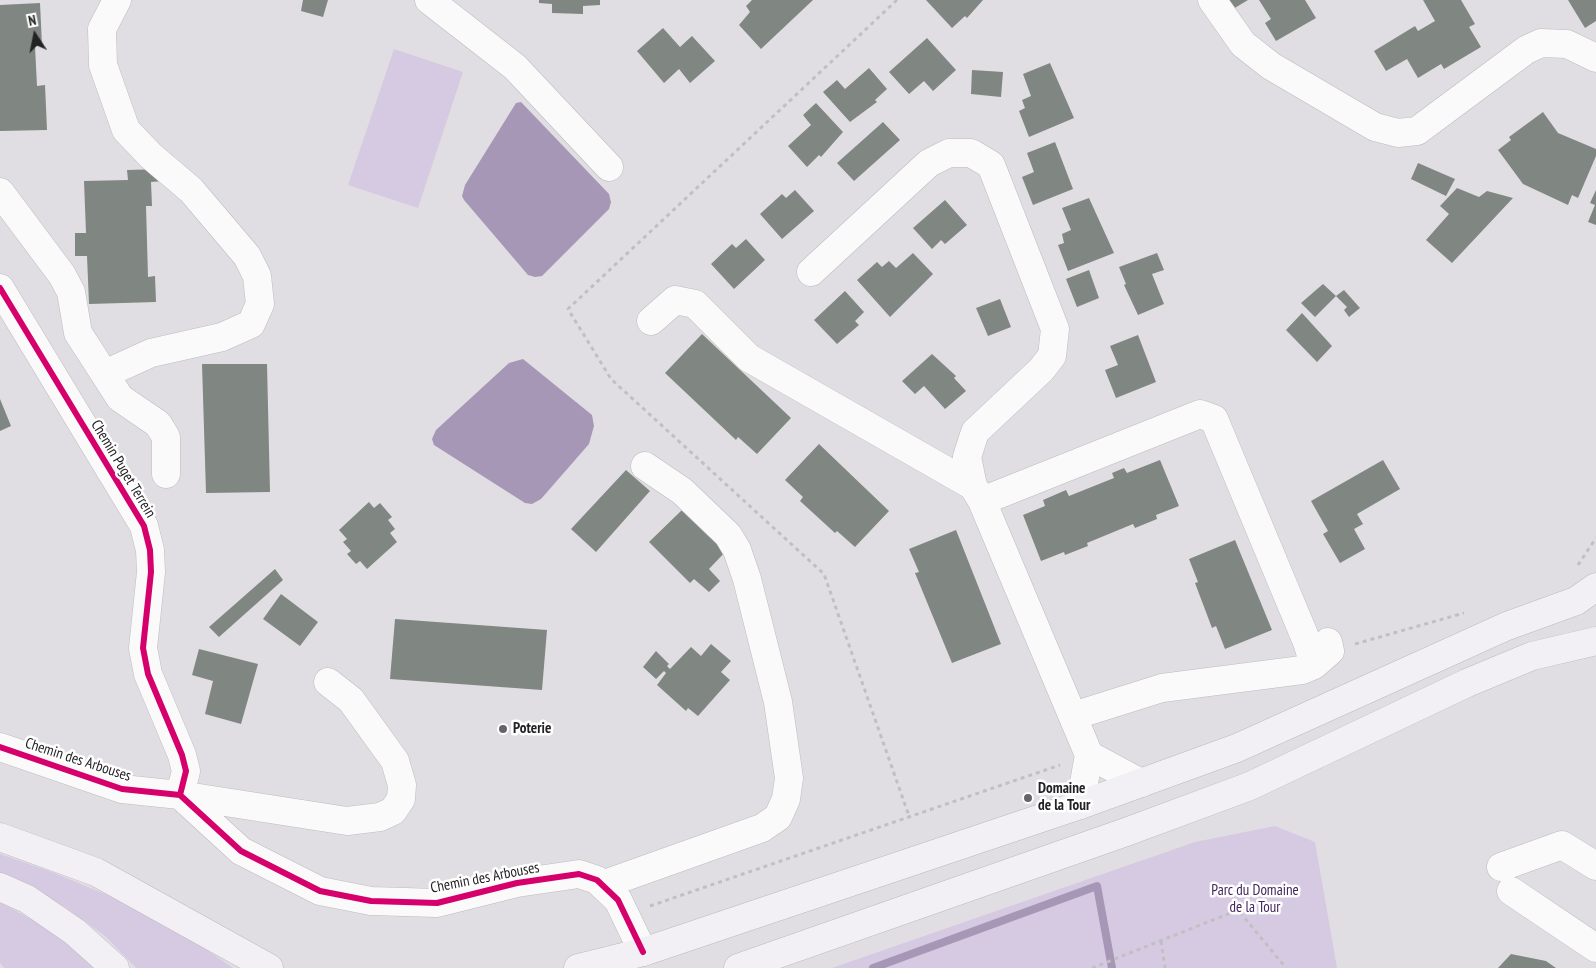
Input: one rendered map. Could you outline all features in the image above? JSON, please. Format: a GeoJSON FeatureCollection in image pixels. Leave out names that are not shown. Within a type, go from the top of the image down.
{"type":"FeatureCollection","features":[{"type":"Feature","properties":{"kind":"main road"},"geometry":{"type":"LineString","coordinates":[[578,968],[643,952],[1080,805],[1237,748],[1498,629],[1576,601],[1596,587]]}},
{"type":"Feature","properties":{"kind":"main road"},"geometry":{"type":"LineString","coordinates":[[738,968],[1126,832],[1250,786],[1467,683],[1532,656],[1596,641]]}},
{"type":"Feature","properties":{"kind":"main road"},"geometry":{"type":"LineString","coordinates":[[0,837],[96,872],[269,968]]}},
{"type":"Feature","properties":{"kind":"main road"},"geometry":{"type":"LineString","coordinates":[[0,886],[26,899],[75,932],[115,968]]}},
{"type":"Feature","properties":{"kind":"street"},"geometry":{"type":"LineString","coordinates":[[105,374],[151,353],[222,337],[251,324],[260,304],[257,276],[247,256],[191,190],[151,156],[126,130],[102,65],[102,29],[117,0]]}},
{"type":"Feature","properties":{"kind":"street"},"geometry":{"type":"LineString","coordinates":[[429,0],[515,67],[609,167]]}},
{"type":"Feature","properties":{"kind":"street"},"geometry":{"type":"LineString","coordinates":[[1212,0],[1243,44],[1272,66],[1375,127],[1398,133],[1417,131],[1526,50],[1541,42],[1567,44],[1596,58]]}},
{"type":"Feature","properties":{"kind":"street"},"geometry":{"type":"LineString","coordinates":[[811,272],[929,163],[950,153],[971,153],[991,165],[1055,329],[1052,356],[1041,370],[974,432],[967,457],[978,493],[1089,755],[1080,805]]}},
{"type":"Feature","properties":{"kind":"street"},"geometry":{"type":"LineString","coordinates":[[0,192],[62,275],[70,292],[78,333],[120,398],[158,424],[166,437],[166,474]]}},
{"type":"Feature","properties":{"kind":"street","name":"Chemin Puget Terrein"},"geometry":{"type":"LineString","coordinates":[[0,288],[144,526],[150,550],[152,572],[143,648],[148,674],[182,755],[186,771],[180,795]]}},
{"type":"Feature","properties":{"kind":"street"},"geometry":{"type":"LineString","coordinates":[[651,320],[675,300],[695,304],[749,358],[978,493]]}},
{"type":"Feature","properties":{"kind":"street"},"geometry":{"type":"LineString","coordinates":[[978,493],[1200,414],[1214,419],[1307,642],[1324,653],[1302,670],[1162,688],[1073,716]]}},
{"type":"Feature","properties":{"kind":"street"},"geometry":{"type":"LineString","coordinates":[[602,885],[762,828],[778,817],[786,799],[789,778],[778,702],[748,579],[737,550],[728,535],[682,491],[645,466]]}},
{"type":"Feature","properties":{"kind":"street"},"geometry":{"type":"LineString","coordinates":[[180,795],[347,821],[380,817],[393,810],[401,799],[402,785],[396,761],[351,700],[328,682]]}},
{"type":"Feature","properties":{"kind":"street","name":"Chemin des Arbouses"},"geometry":{"type":"LineString","coordinates":[[0,747],[122,789],[180,795],[241,851],[320,891],[371,901],[437,903],[517,883],[578,874],[597,880],[618,900],[643,952]]}},
{"type":"Feature","properties":{"kind":"street"},"geometry":{"type":"LineString","coordinates":[[1089,755],[1141,783]]}},
{"type":"Feature","properties":{"kind":"street"},"geometry":{"type":"LineString","coordinates":[[1501,867],[1562,845],[1596,866]]}},
{"type":"Feature","properties":{"kind":"street"},"geometry":{"type":"LineString","coordinates":[[1511,892],[1596,948]]}},
{"type":"Feature","properties":{"kind":"path"},"geometry":{"type":"LineString","coordinates":[[1324,653],[1469,612]]}},
{"type":"Feature","properties":{"kind":"path"},"geometry":{"type":"LineString","coordinates":[[626,915],[1089,755]]}},
{"type":"Feature","properties":{"kind":"path"},"geometry":{"type":"LineString","coordinates":[[1092,968],[1238,910],[1286,968]]}},
{"type":"Feature","properties":{"kind":"path"},"geometry":{"type":"LineString","coordinates":[[1161,940],[1164,968]]}},
{"type":"Feature","properties":{"kind":"green space"},"geometry":{"type":"Polygon","coordinates":[[[394,49],[463,72],[418,208],[348,185],[394,49]]]}},
{"type":"Feature","properties":{"kind":"green space","name":"Parc du Domaine de la Tour"},"geometry":{"type":"Polygon","coordinates":[[[1275,826],[1315,842],[1337,968],[832,968],[1195,842],[1275,826]]]}},
{"type":"Feature","properties":{"kind":"green space"},"geometry":{"type":"Polygon","coordinates":[[[0,854],[52,872],[136,907],[193,940],[233,968],[136,968],[106,937],[65,907],[0,874],[0,854]]]}},
{"type":"Feature","properties":{"kind":"green space"},"geometry":{"type":"Polygon","coordinates":[[[0,902],[50,930],[83,954],[96,968],[4,968],[0,963],[0,902]]]}},
{"type":"Feature","properties":{"kind":"shaded area"},"geometry":{"type":"Polygon","coordinates":[[[521,102],[609,194],[611,202],[609,209],[542,276],[535,277],[528,275],[462,196],[465,185],[516,103],[521,102]]]}},
{"type":"Feature","properties":{"kind":"shaded area"},"geometry":{"type":"Polygon","coordinates":[[[523,359],[592,415],[594,426],[589,444],[541,499],[532,504],[525,503],[434,445],[432,439],[436,430],[509,363],[523,359]]]}},
{"type":"Feature","properties":{"kind":"building"},"geometry":{"type":"Polygon","coordinates":[[[303,0],[328,0],[323,17],[301,11],[303,0]]]}},
{"type":"Feature","properties":{"kind":"building"},"geometry":{"type":"Polygon","coordinates":[[[539,0],[600,0],[600,5],[583,6],[583,14],[552,13],[552,4],[539,3],[539,0]]]}},
{"type":"Feature","properties":{"kind":"building"},"geometry":{"type":"Polygon","coordinates":[[[752,0],[813,0],[761,49],[739,25],[750,12],[746,6],[752,0]]]}},
{"type":"Feature","properties":{"kind":"building"},"geometry":{"type":"Polygon","coordinates":[[[926,0],[983,0],[967,18],[965,16],[952,28],[926,0]]]}},
{"type":"Feature","properties":{"kind":"building"},"geometry":{"type":"Polygon","coordinates":[[[1227,0],[1248,0],[1233,9],[1227,0]]]}},
{"type":"Feature","properties":{"kind":"building"},"geometry":{"type":"Polygon","coordinates":[[[1259,0],[1305,0],[1316,18],[1276,41],[1265,23],[1271,19],[1259,0]]]}},
{"type":"Feature","properties":{"kind":"building"},"geometry":{"type":"Polygon","coordinates":[[[1423,0],[1461,0],[1475,24],[1469,27],[1481,47],[1444,69],[1441,64],[1418,78],[1407,59],[1386,71],[1374,51],[1415,26],[1418,31],[1435,21],[1423,0]]]}},
{"type":"Feature","properties":{"kind":"building"},"geometry":{"type":"Polygon","coordinates":[[[1568,0],[1596,0],[1596,21],[1585,28],[1568,0]]]}},
{"type":"Feature","properties":{"kind":"building"},"geometry":{"type":"Polygon","coordinates":[[[40,3],[42,46],[35,46],[37,86],[45,85],[47,130],[0,131],[0,5],[40,3]]]}},
{"type":"Feature","properties":{"kind":"building"},"geometry":{"type":"Polygon","coordinates":[[[663,28],[680,47],[692,36],[715,61],[690,83],[679,69],[664,83],[637,51],[663,28]]]}},
{"type":"Feature","properties":{"kind":"building"},"geometry":{"type":"Polygon","coordinates":[[[927,38],[956,70],[933,91],[924,81],[909,94],[889,72],[927,38]]]}},
{"type":"Feature","properties":{"kind":"building"},"geometry":{"type":"Polygon","coordinates":[[[1050,63],[1074,118],[1029,137],[1019,111],[1025,108],[1022,100],[1031,96],[1023,74],[1050,63]]]}},
{"type":"Feature","properties":{"kind":"building"},"geometry":{"type":"Polygon","coordinates":[[[869,68],[887,89],[875,100],[877,102],[850,122],[823,92],[837,80],[845,89],[869,68]]]}},
{"type":"Feature","properties":{"kind":"building"},"geometry":{"type":"Polygon","coordinates":[[[972,70],[1003,72],[1001,97],[971,94],[972,70]]]}},
{"type":"Feature","properties":{"kind":"building"},"geometry":{"type":"Polygon","coordinates":[[[816,103],[843,132],[821,157],[819,155],[807,167],[788,146],[811,125],[803,115],[816,103]]]}},
{"type":"Feature","properties":{"kind":"building"},"geometry":{"type":"Polygon","coordinates":[[[1543,112],[1558,133],[1596,149],[1596,156],[1578,198],[1572,195],[1568,205],[1523,184],[1498,150],[1511,140],[1509,137],[1543,112]]]}},
{"type":"Feature","properties":{"kind":"building"},"geometry":{"type":"Polygon","coordinates":[[[883,122],[900,140],[854,181],[837,163],[883,122]]]}},
{"type":"Feature","properties":{"kind":"building"},"geometry":{"type":"Polygon","coordinates":[[[1055,142],[1073,189],[1033,205],[1022,177],[1034,172],[1027,153],[1055,142]]]}},
{"type":"Feature","properties":{"kind":"building"},"geometry":{"type":"Polygon","coordinates":[[[1418,163],[1455,179],[1446,196],[1411,179],[1418,163]]]}},
{"type":"Feature","properties":{"kind":"building"},"geometry":{"type":"Polygon","coordinates":[[[163,169],[163,181],[151,182],[152,206],[146,206],[148,277],[155,276],[156,302],[89,304],[87,256],[75,256],[75,233],[86,233],[84,181],[128,180],[127,170],[163,169]]]}},
{"type":"Feature","properties":{"kind":"building"},"geometry":{"type":"Polygon","coordinates":[[[1457,188],[1479,197],[1487,191],[1513,198],[1452,263],[1426,240],[1449,214],[1440,206],[1457,188]]]}},
{"type":"Feature","properties":{"kind":"building"},"geometry":{"type":"Polygon","coordinates":[[[795,190],[814,211],[782,239],[760,214],[782,194],[786,198],[795,190]]]}},
{"type":"Feature","properties":{"kind":"building"},"geometry":{"type":"Polygon","coordinates":[[[1596,190],[1596,225],[1588,222],[1595,205],[1590,203],[1596,190]]]}},
{"type":"Feature","properties":{"kind":"building"},"geometry":{"type":"Polygon","coordinates":[[[1089,198],[1114,253],[1068,271],[1058,245],[1064,243],[1062,234],[1071,230],[1062,208],[1089,198]]]}},
{"type":"Feature","properties":{"kind":"building"},"geometry":{"type":"Polygon","coordinates":[[[945,200],[967,225],[945,244],[941,240],[932,249],[913,228],[945,200]]]}},
{"type":"Feature","properties":{"kind":"building"},"geometry":{"type":"Polygon","coordinates":[[[746,239],[765,260],[734,289],[711,264],[732,244],[736,248],[746,239]]]}},
{"type":"Feature","properties":{"kind":"building"},"geometry":{"type":"Polygon","coordinates":[[[913,253],[933,274],[890,317],[857,280],[877,262],[882,267],[889,261],[896,268],[913,253]]]}},
{"type":"Feature","properties":{"kind":"building"},"geometry":{"type":"Polygon","coordinates":[[[1157,253],[1164,270],[1152,274],[1164,304],[1138,315],[1124,285],[1126,284],[1119,267],[1157,253]]]}},
{"type":"Feature","properties":{"kind":"building"},"geometry":{"type":"Polygon","coordinates":[[[1089,270],[1099,298],[1077,307],[1066,279],[1089,270]]]}},
{"type":"Feature","properties":{"kind":"building"},"geometry":{"type":"Polygon","coordinates":[[[1323,284],[1336,296],[1315,317],[1301,303],[1323,284]]]}},
{"type":"Feature","properties":{"kind":"building"},"geometry":{"type":"Polygon","coordinates":[[[1344,290],[1360,308],[1349,317],[1344,310],[1347,307],[1336,296],[1344,290]]]}},
{"type":"Feature","properties":{"kind":"building"},"geometry":{"type":"Polygon","coordinates":[[[845,291],[864,312],[855,321],[859,325],[837,344],[814,320],[845,291]]]}},
{"type":"Feature","properties":{"kind":"building"},"geometry":{"type":"Polygon","coordinates":[[[1000,299],[1011,327],[988,336],[976,308],[1000,299]]]}},
{"type":"Feature","properties":{"kind":"building"},"geometry":{"type":"Polygon","coordinates":[[[1302,313],[1332,346],[1317,362],[1286,330],[1302,313]]]}},
{"type":"Feature","properties":{"kind":"building"},"geometry":{"type":"Polygon","coordinates":[[[702,334],[791,418],[757,454],[738,437],[736,440],[665,373],[702,334]]]}},
{"type":"Feature","properties":{"kind":"building"},"geometry":{"type":"Polygon","coordinates":[[[1138,335],[1156,382],[1116,398],[1105,370],[1118,365],[1110,346],[1138,335]]]}},
{"type":"Feature","properties":{"kind":"building"},"geometry":{"type":"Polygon","coordinates":[[[932,354],[956,376],[954,378],[966,391],[945,409],[924,386],[915,394],[902,381],[932,354]]]}},
{"type":"Feature","properties":{"kind":"building"},"geometry":{"type":"Polygon","coordinates":[[[202,364],[267,364],[270,492],[206,493],[202,364]]]}},
{"type":"Feature","properties":{"kind":"building"},"geometry":{"type":"Polygon","coordinates":[[[0,399],[11,426],[0,431],[0,399]]]}},
{"type":"Feature","properties":{"kind":"building"},"geometry":{"type":"Polygon","coordinates":[[[819,444],[889,511],[855,547],[837,531],[835,533],[800,501],[803,497],[785,480],[819,444]]]}},
{"type":"Feature","properties":{"kind":"building"},"geometry":{"type":"Polygon","coordinates":[[[1160,460],[1179,506],[1156,515],[1157,519],[1135,528],[1133,524],[1087,543],[1088,546],[1065,555],[1064,552],[1041,561],[1023,515],[1045,506],[1043,500],[1066,490],[1069,496],[1114,478],[1112,473],[1124,468],[1127,473],[1160,460]]]}},
{"type":"Feature","properties":{"kind":"building"},"geometry":{"type":"Polygon","coordinates":[[[1383,460],[1400,489],[1357,514],[1363,524],[1354,529],[1365,549],[1340,563],[1323,534],[1328,531],[1311,501],[1383,460]]]}},
{"type":"Feature","properties":{"kind":"building"},"geometry":{"type":"Polygon","coordinates":[[[626,470],[650,491],[596,552],[571,529],[626,470]]]}},
{"type":"Feature","properties":{"kind":"building"},"geometry":{"type":"Polygon","coordinates":[[[369,502],[374,508],[380,503],[392,517],[388,520],[395,529],[390,533],[397,542],[367,569],[360,561],[356,564],[347,554],[351,551],[343,542],[347,539],[339,530],[369,502]]]}},
{"type":"Feature","properties":{"kind":"building"},"geometry":{"type":"Polygon","coordinates":[[[683,509],[728,549],[709,569],[720,581],[709,592],[694,579],[690,583],[649,542],[683,509]]]}},
{"type":"Feature","properties":{"kind":"building"},"geometry":{"type":"Polygon","coordinates":[[[956,530],[1001,644],[952,663],[915,573],[919,572],[909,549],[956,530]]]}},
{"type":"Feature","properties":{"kind":"building"},"geometry":{"type":"Polygon","coordinates":[[[1235,540],[1272,630],[1225,649],[1216,626],[1212,628],[1195,583],[1198,582],[1189,559],[1235,540]]]}},
{"type":"Feature","properties":{"kind":"building"},"geometry":{"type":"Polygon","coordinates":[[[275,569],[283,580],[219,637],[209,627],[275,569]]]}},
{"type":"Feature","properties":{"kind":"building"},"geometry":{"type":"Polygon","coordinates":[[[281,594],[318,622],[300,646],[263,619],[281,594]]]}},
{"type":"Feature","properties":{"kind":"building"},"geometry":{"type":"Polygon","coordinates":[[[395,619],[547,630],[542,690],[390,679],[395,619]]]}},
{"type":"Feature","properties":{"kind":"building"},"geometry":{"type":"Polygon","coordinates":[[[711,644],[731,661],[721,672],[730,680],[698,716],[688,708],[686,711],[657,685],[666,673],[664,671],[656,679],[643,667],[656,651],[669,664],[667,666],[670,669],[691,647],[701,656],[711,644]]]}},
{"type":"Feature","properties":{"kind":"building"},"geometry":{"type":"Polygon","coordinates":[[[199,649],[258,664],[241,724],[205,714],[213,681],[192,675],[199,649]]]}},
{"type":"Feature","properties":{"kind":"building"},"geometry":{"type":"Polygon","coordinates":[[[1511,954],[1546,961],[1556,968],[1498,968],[1511,954]]]}},
{"type":"Feature","properties":{"kind":"waterway"},"geometry":{"type":"LineString","coordinates":[[873,968],[1097,886],[1112,968]]}},
{"type":"Feature","properties":{"kind":"cycle path"},"geometry":{"type":"LineString","coordinates":[[0,288],[144,526],[150,550],[151,572],[143,648],[148,674],[182,755],[186,771],[180,795]]}},
{"type":"Feature","properties":{"kind":"cycle path"},"geometry":{"type":"LineString","coordinates":[[0,747],[122,789],[180,795],[241,851],[320,891],[371,901],[437,903],[517,883],[579,874],[597,880],[618,900],[643,952]]}},
{"type":"Feature","properties":{"kind":"place","name":"Poterie"},"geometry":{"type":"Point","coordinates":[503,729]}},
{"type":"Feature","properties":{"kind":"place","name":"Domaine de la Tour"},"geometry":{"type":"Point","coordinates":[1028,798]}}]}
